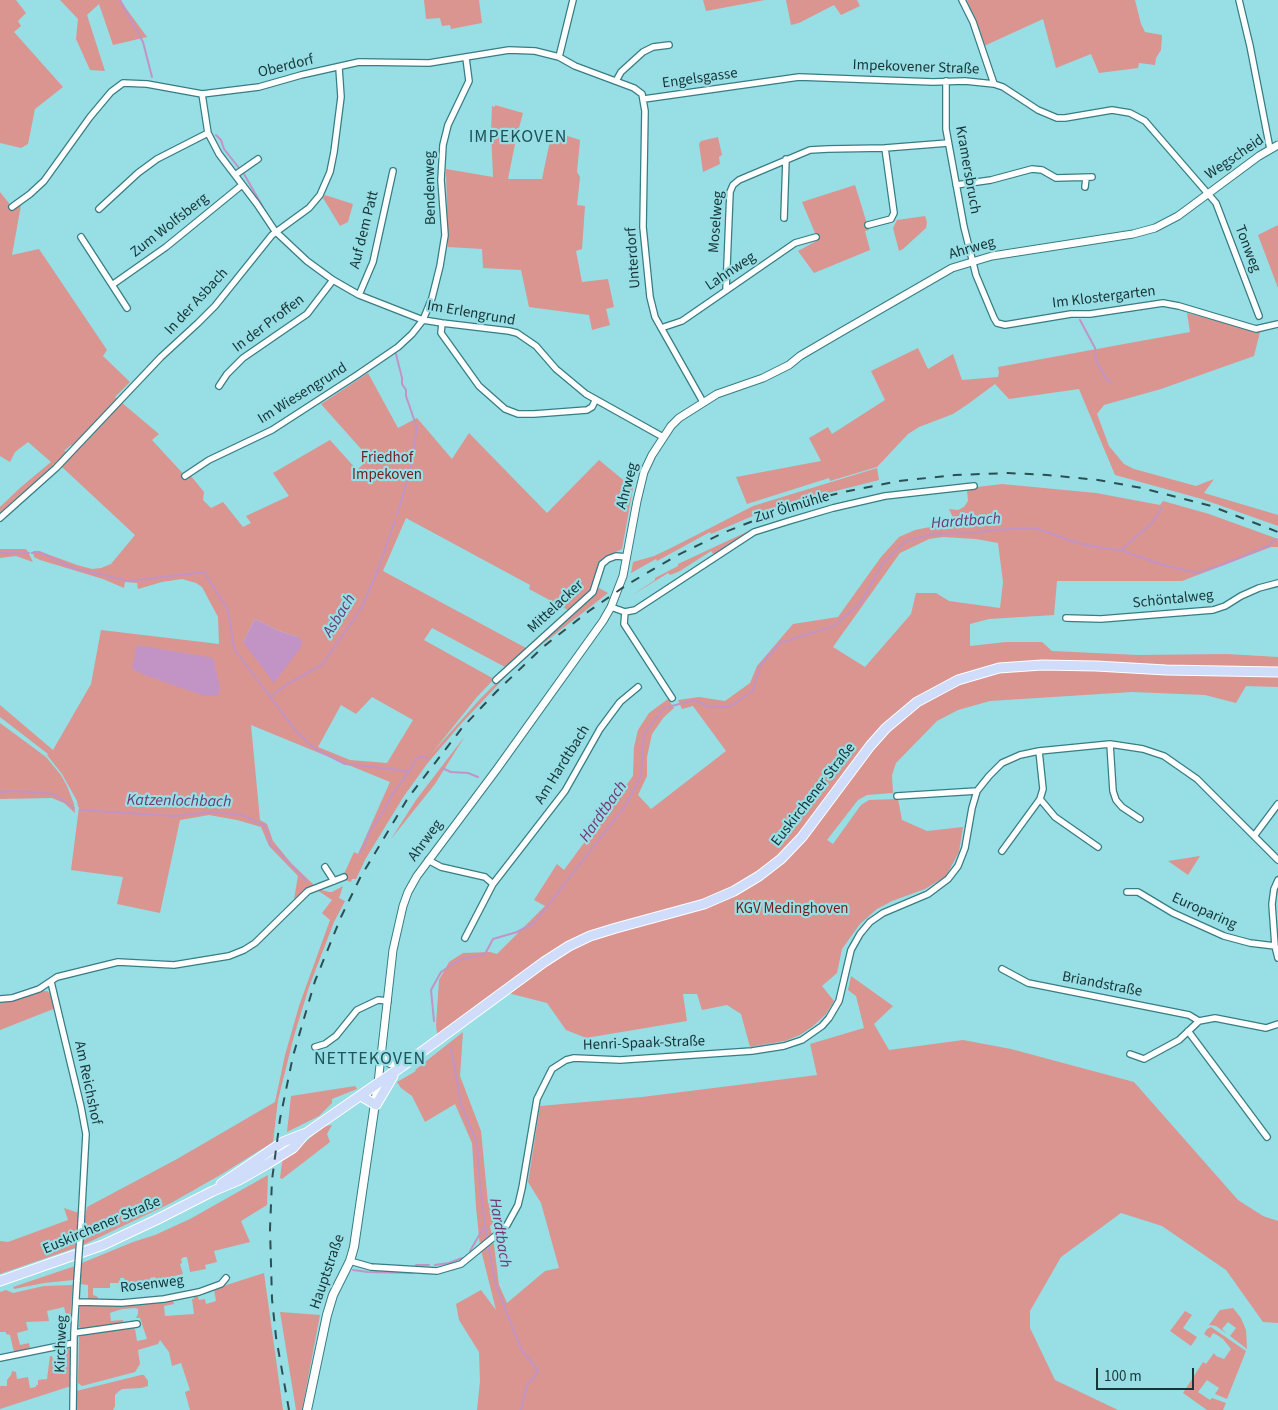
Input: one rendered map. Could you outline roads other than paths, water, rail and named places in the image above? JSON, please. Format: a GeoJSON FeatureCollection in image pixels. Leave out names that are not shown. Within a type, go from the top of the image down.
{"type":"FeatureCollection","features":[{"type":"Feature","properties":{"kind":"main road","name":"Euskirchener Straße"},"geometry":{"type":"LineString","coordinates":[[0,1281],[103,1245],[213,1190],[240,1180],[292,1148],[306,1134],[399,1069],[544,962],[569,946],[598,933],[704,904],[734,891],[759,876],[781,859],[802,837],[870,746],[886,728],[916,702],[958,680],[999,668],[1042,665],[1278,672]]}},
{"type":"Feature","properties":{"kind":"main road"},"geometry":{"type":"LineString","coordinates":[[361,1096],[376,1105],[399,1069]]}},
{"type":"Feature","properties":{"kind":"main road","name":"Hauptstraße"},"geometry":{"type":"LineString","coordinates":[[307,1410],[327,1315],[333,1295],[350,1261],[354,1247],[378,1083]]}},
{"type":"Feature","properties":{"kind":"street"},"geometry":{"type":"LineString","coordinates":[[558,57],[573,0]]}},
{"type":"Feature","properties":{"kind":"street"},"geometry":{"type":"LineString","coordinates":[[962,0],[973,22],[994,84]]}},
{"type":"Feature","properties":{"kind":"street"},"geometry":{"type":"LineString","coordinates":[[1238,0],[1250,46],[1270,149]]}},
{"type":"Feature","properties":{"kind":"street"},"geometry":{"type":"LineString","coordinates":[[616,81],[622,72],[643,52],[653,47],[668,45]]}},
{"type":"Feature","properties":{"kind":"street","name":"Oberdorf"},"geometry":{"type":"LineString","coordinates":[[12,207],[44,181],[90,117],[123,83],[147,84],[202,94],[259,87],[359,62],[428,63],[508,50],[536,51],[558,57],[575,66],[639,90],[644,99]]}},
{"type":"Feature","properties":{"kind":"street","name":"Bendenweg"},"geometry":{"type":"LineString","coordinates":[[423,320],[434,290],[445,235],[441,180],[442,145],[448,125],[469,81],[466,58]]}},
{"type":"Feature","properties":{"kind":"street","name":"In der Asbach"},"geometry":{"type":"LineString","coordinates":[[0,518],[56,468],[161,357],[215,306],[275,231],[308,208],[323,189],[330,172],[341,97],[339,68]]}},
{"type":"Feature","properties":{"kind":"street","name":"Impekovener Straße"},"geometry":{"type":"LineString","coordinates":[[759,83],[798,77],[965,81],[994,84],[1013,92],[1038,110],[1057,118],[1070,118],[1112,110],[1125,111],[1135,114],[1145,121],[1208,193]]}},
{"type":"Feature","properties":{"kind":"street","name":"Kramersbruch"},"geometry":{"type":"LineString","coordinates":[[946,81],[946,129],[948,143],[973,261]]}},
{"type":"Feature","properties":{"kind":"street","name":"Engelsgasse"},"geometry":{"type":"LineString","coordinates":[[644,99],[759,83]]}},
{"type":"Feature","properties":{"kind":"street","name":"Im Erlengrund"},"geometry":{"type":"LineString","coordinates":[[202,94],[208,133],[219,154],[275,231],[307,261],[359,295],[423,320],[517,333],[536,346],[575,387],[595,401],[663,437]]}},
{"type":"Feature","properties":{"kind":"street","name":"Unterdorf"},"geometry":{"type":"LineString","coordinates":[[644,99],[645,176],[643,227],[647,280],[655,317],[703,402]]}},
{"type":"Feature","properties":{"kind":"street"},"geometry":{"type":"LineString","coordinates":[[99,209],[138,173],[158,158],[208,133]]}},
{"type":"Feature","properties":{"kind":"street","name":"Moselweg"},"geometry":{"type":"LineString","coordinates":[[726,290],[731,188],[738,180],[810,150],[828,148],[885,148],[948,143]]}},
{"type":"Feature","properties":{"kind":"street","name":"Wegscheid"},"geometry":{"type":"LineString","coordinates":[[1208,193],[1278,145]]}},
{"type":"Feature","properties":{"kind":"street"},"geometry":{"type":"LineString","coordinates":[[868,225],[891,219],[894,213],[885,148]]}},
{"type":"Feature","properties":{"kind":"street"},"geometry":{"type":"LineString","coordinates":[[235,175],[258,159]]}},
{"type":"Feature","properties":{"kind":"street"},"geometry":{"type":"LineString","coordinates":[[784,218],[786,159]]}},
{"type":"Feature","properties":{"kind":"street"},"geometry":{"type":"LineString","coordinates":[[956,185],[991,180],[1032,169],[1042,170],[1056,178],[1089,178],[1085,187]]}},
{"type":"Feature","properties":{"kind":"street","name":"Auf dem Patt"},"geometry":{"type":"LineString","coordinates":[[359,295],[373,262],[393,171]]}},
{"type":"Feature","properties":{"kind":"street","name":"Zum Wolfsberg"},"geometry":{"type":"LineString","coordinates":[[112,285],[166,247],[242,185]]}},
{"type":"Feature","properties":{"kind":"street","name":"Ahrweg"},"geometry":{"type":"LineString","coordinates":[[378,1083],[393,950],[403,906],[412,884],[612,607],[627,557],[644,472],[663,437],[679,418],[717,394],[783,369],[841,332],[952,268],[973,261],[1038,248],[1133,234],[1155,228],[1178,216],[1208,193]]}},
{"type":"Feature","properties":{"kind":"street","name":"Tonweg"},"geometry":{"type":"LineString","coordinates":[[1208,193],[1216,203],[1259,316]]}},
{"type":"Feature","properties":{"kind":"street","name":"Lahnweg"},"geometry":{"type":"LineString","coordinates":[[661,328],[682,321],[794,243],[816,237]]}},
{"type":"Feature","properties":{"kind":"street"},"geometry":{"type":"LineString","coordinates":[[81,238],[127,308]]}},
{"type":"Feature","properties":{"kind":"street","name":"Im Klostergarten"},"geometry":{"type":"LineString","coordinates":[[973,261],[976,275],[994,318],[998,323],[1005,325],[1071,314],[1090,314],[1162,303],[1179,306],[1256,329],[1278,324]]}},
{"type":"Feature","properties":{"kind":"street","name":"In der Proffen"},"geometry":{"type":"LineString","coordinates":[[219,386],[227,374],[243,358],[307,314],[334,280]]}},
{"type":"Feature","properties":{"kind":"street","name":"Im Wiesengrund"},"geometry":{"type":"LineString","coordinates":[[185,476],[209,460],[272,430],[318,400],[398,346],[412,334],[423,320]]}},
{"type":"Feature","properties":{"kind":"street"},"geometry":{"type":"LineString","coordinates":[[442,323],[441,333],[479,386],[505,409],[518,414],[534,414],[590,408],[595,401]]}},
{"type":"Feature","properties":{"kind":"street","name":"Zur Ölmühle"},"geometry":{"type":"LineString","coordinates":[[625,612],[645,605],[754,532],[833,508],[885,496],[974,486]]}},
{"type":"Feature","properties":{"kind":"street","name":"Mittelacker"},"geometry":{"type":"LineString","coordinates":[[496,680],[593,592],[602,564],[616,556],[627,557]]}},
{"type":"Feature","properties":{"kind":"street","name":"Schöntalweg"},"geometry":{"type":"LineString","coordinates":[[1066,618],[1101,619],[1213,610],[1226,606],[1241,596],[1259,588],[1278,583]]}},
{"type":"Feature","properties":{"kind":"street"},"geometry":{"type":"LineString","coordinates":[[612,607],[625,612],[624,624],[672,698]]}},
{"type":"Feature","properties":{"kind":"street","name":"Am Hardtbach"},"geometry":{"type":"LineString","coordinates":[[465,938],[493,884],[565,790],[600,729],[620,702],[638,686]]}},
{"type":"Feature","properties":{"kind":"street"},"geometry":{"type":"LineString","coordinates":[[1110,744],[1113,791],[1116,800],[1122,807],[1140,819]]}},
{"type":"Feature","properties":{"kind":"street","name":"Henri-Spaak-Straße"},"geometry":{"type":"LineString","coordinates":[[350,1261],[371,1266],[437,1271],[461,1264],[507,1225],[518,1205],[537,1099],[552,1069],[566,1060],[574,1058],[620,1060],[743,1052],[784,1046],[802,1040],[831,1022],[839,1001],[851,950],[860,934],[870,922],[883,912],[928,894],[948,879],[958,866],[965,848],[977,791],[1002,764],[1020,754],[1039,750],[1110,744],[1143,749],[1164,756],[1197,779],[1278,860]]}},
{"type":"Feature","properties":{"kind":"street"},"geometry":{"type":"LineString","coordinates":[[1002,850],[1040,799],[1043,789],[1039,750]]}},
{"type":"Feature","properties":{"kind":"street"},"geometry":{"type":"LineString","coordinates":[[897,796],[977,791]]}},
{"type":"Feature","properties":{"kind":"street"},"geometry":{"type":"LineString","coordinates":[[1040,799],[1055,817],[1098,847]]}},
{"type":"Feature","properties":{"kind":"street"},"geometry":{"type":"LineString","coordinates":[[1254,836],[1278,804]]}},
{"type":"Feature","properties":{"kind":"street"},"geometry":{"type":"LineString","coordinates":[[428,860],[441,867],[485,877],[493,884]]}},
{"type":"Feature","properties":{"kind":"street"},"geometry":{"type":"LineString","coordinates":[[326,867],[334,881]]}},
{"type":"Feature","properties":{"kind":"street"},"geometry":{"type":"LineString","coordinates":[[0,999],[12,998],[39,989],[57,978],[118,962],[174,965],[229,956],[255,943],[308,891],[344,878]]}},
{"type":"Feature","properties":{"kind":"street"},"geometry":{"type":"LineString","coordinates":[[1278,880],[1274,889],[1272,904],[1275,946],[1278,958]]}},
{"type":"Feature","properties":{"kind":"street","name":"Europaring"},"geometry":{"type":"LineString","coordinates":[[1127,892],[1138,892],[1182,918],[1224,936],[1250,943],[1275,946]]}},
{"type":"Feature","properties":{"kind":"street","name":"Briandstraße"},"geometry":{"type":"LineString","coordinates":[[1002,969],[1028,983],[1189,1015],[1199,1021],[1215,1018],[1266,1028],[1278,1024]]}},
{"type":"Feature","properties":{"kind":"street","name":"Am Reichshof"},"geometry":{"type":"LineString","coordinates":[[51,982],[86,1134],[77,1280]]}},
{"type":"Feature","properties":{"kind":"street"},"geometry":{"type":"LineString","coordinates":[[315,1047],[325,1044],[336,1036],[357,1010],[378,1000],[388,1001]]}},
{"type":"Feature","properties":{"kind":"street"},"geometry":{"type":"LineString","coordinates":[[1130,1054],[1144,1059],[1179,1040],[1199,1021]]}},
{"type":"Feature","properties":{"kind":"street"},"geometry":{"type":"LineString","coordinates":[[1188,1031],[1267,1137]]}},
{"type":"Feature","properties":{"kind":"street"},"geometry":{"type":"LineString","coordinates":[[382,1057],[399,1069]]}},
{"type":"Feature","properties":{"kind":"street","name":"Rosenweg"},"geometry":{"type":"LineString","coordinates":[[76,1302],[122,1303],[164,1299],[198,1292],[221,1284],[226,1278]]}},
{"type":"Feature","properties":{"kind":"street","name":"Kirchweg"},"geometry":{"type":"LineString","coordinates":[[73,1410],[77,1280]]}},
{"type":"Feature","properties":{"kind":"street"},"geometry":{"type":"LineString","coordinates":[[74,1333],[137,1324]]}},
{"type":"Feature","properties":{"kind":"street"},"geometry":{"type":"LineString","coordinates":[[0,1358],[74,1343]]}},
{"type":"Feature","properties":{"kind":"waterway","name":"Asbach"},"geometry":{"type":"LineString","coordinates":[[120,0],[143,42],[152,77]]}},
{"type":"Feature","properties":{"kind":"waterway","name":"Asbach"},"geometry":{"type":"LineString","coordinates":[[216,135],[239,168]]}},
{"type":"Feature","properties":{"kind":"waterway","name":"Asbach"},"geometry":{"type":"LineString","coordinates":[[244,174],[263,207]]}},
{"type":"Feature","properties":{"kind":"waterway"},"geometry":{"type":"LineString","coordinates":[[1080,320],[1095,348],[1096,361],[1107,380],[1111,382]]}},
{"type":"Feature","properties":{"kind":"waterway","name":"Asbach"},"geometry":{"type":"LineString","coordinates":[[396,354],[402,384],[406,390],[406,396],[417,428],[408,478],[397,515]]}},
{"type":"Feature","properties":{"kind":"waterway"},"geometry":{"type":"LineString","coordinates":[[1121,550],[1151,524],[1162,508]]}},
{"type":"Feature","properties":{"kind":"waterway","name":"Asbach"},"geometry":{"type":"LineString","coordinates":[[270,697],[287,684],[322,665],[362,607],[378,570],[395,520]]}},
{"type":"Feature","properties":{"kind":"waterway","name":"Hardtbach"},"geometry":{"type":"LineString","coordinates":[[434,1021],[431,990],[441,972],[459,960],[485,954],[493,939],[517,932],[534,923],[626,805],[641,775],[644,734],[664,708],[695,700],[709,707],[729,707],[753,691],[760,666],[780,643],[834,626],[862,601],[883,563],[906,541],[933,534],[976,533],[991,530],[1035,528],[1075,542],[1120,550],[1163,565],[1197,573],[1268,546],[1276,539]]}},
{"type":"Feature","properties":{"kind":"waterway"},"geometry":{"type":"LineString","coordinates":[[32,553],[39,552],[73,568],[129,581],[204,572],[228,610],[234,649],[296,731],[314,748],[345,764],[409,772],[416,759],[423,756],[428,759]]}},
{"type":"Feature","properties":{"kind":"waterway"},"geometry":{"type":"LineString","coordinates":[[0,553],[29,553]]}},
{"type":"Feature","properties":{"kind":"waterway"},"geometry":{"type":"LineString","coordinates":[[442,768],[451,772],[468,773],[478,777]]}},
{"type":"Feature","properties":{"kind":"waterway","name":"Katzenlochbach"},"geometry":{"type":"LineString","coordinates":[[360,852],[393,793],[409,772]]}},
{"type":"Feature","properties":{"kind":"waterway","name":"Katzenlochbach"},"geometry":{"type":"LineString","coordinates":[[0,792],[14,791],[54,794],[74,808]]}},
{"type":"Feature","properties":{"kind":"waterway","name":"Katzenlochbach"},"geometry":{"type":"LineString","coordinates":[[80,810],[175,816],[211,812],[242,815],[265,826],[271,846],[306,881]]}},
{"type":"Feature","properties":{"kind":"waterway","name":"Hardtbach"},"geometry":{"type":"LineString","coordinates":[[451,1048],[461,1104],[477,1143],[480,1187],[487,1240]]}},
{"type":"Feature","properties":{"kind":"waterway"},"geometry":{"type":"LineString","coordinates":[[470,1251],[484,1227]]}},
{"type":"Feature","properties":{"kind":"waterway","name":"Hardtbach"},"geometry":{"type":"LineString","coordinates":[[488,1245],[496,1286],[522,1351],[538,1370],[527,1385],[521,1410]]}},
{"type":"Feature","properties":{"kind":"waterway"},"geometry":{"type":"LineString","coordinates":[[435,1265],[449,1263],[462,1258]]}},
{"type":"Feature","properties":{"kind":"waterway"},"geometry":{"type":"LineString","coordinates":[[416,1265],[429,1265]]}},
{"type":"Feature","properties":{"kind":"waterway"},"geometry":{"type":"LineString","coordinates":[[353,1270],[413,1273]]}},
{"type":"Feature","properties":{"kind":"railway"},"geometry":{"type":"LineString","coordinates":[[289,1410],[276,1337],[272,1299],[270,1229],[272,1180],[280,1119],[293,1056],[315,981],[341,917],[360,878],[408,798],[462,728],[543,647],[589,611],[628,584],[678,555],[725,532],[813,500],[899,481],[955,475],[1008,473],[1098,480],[1142,488],[1211,506],[1278,532]]}},
{"type":"Feature","properties":{"kind":"district","name":"IMPEKOVEN"},"geometry":{"type":"Point","coordinates":[518,138]}},
{"type":"Feature","properties":{"kind":"district","name":"NETTEKOVEN"},"geometry":{"type":"Point","coordinates":[370,1060]}},
{"type":"Feature","properties":{"kind":"park label","name":"Friedhof Impekoven"},"geometry":{"type":"Point","coordinates":[387,468]}},
{"type":"Feature","properties":{"kind":"park label","name":"KGV Medinghoven"},"geometry":{"type":"Point","coordinates":[792,910]}}]}
